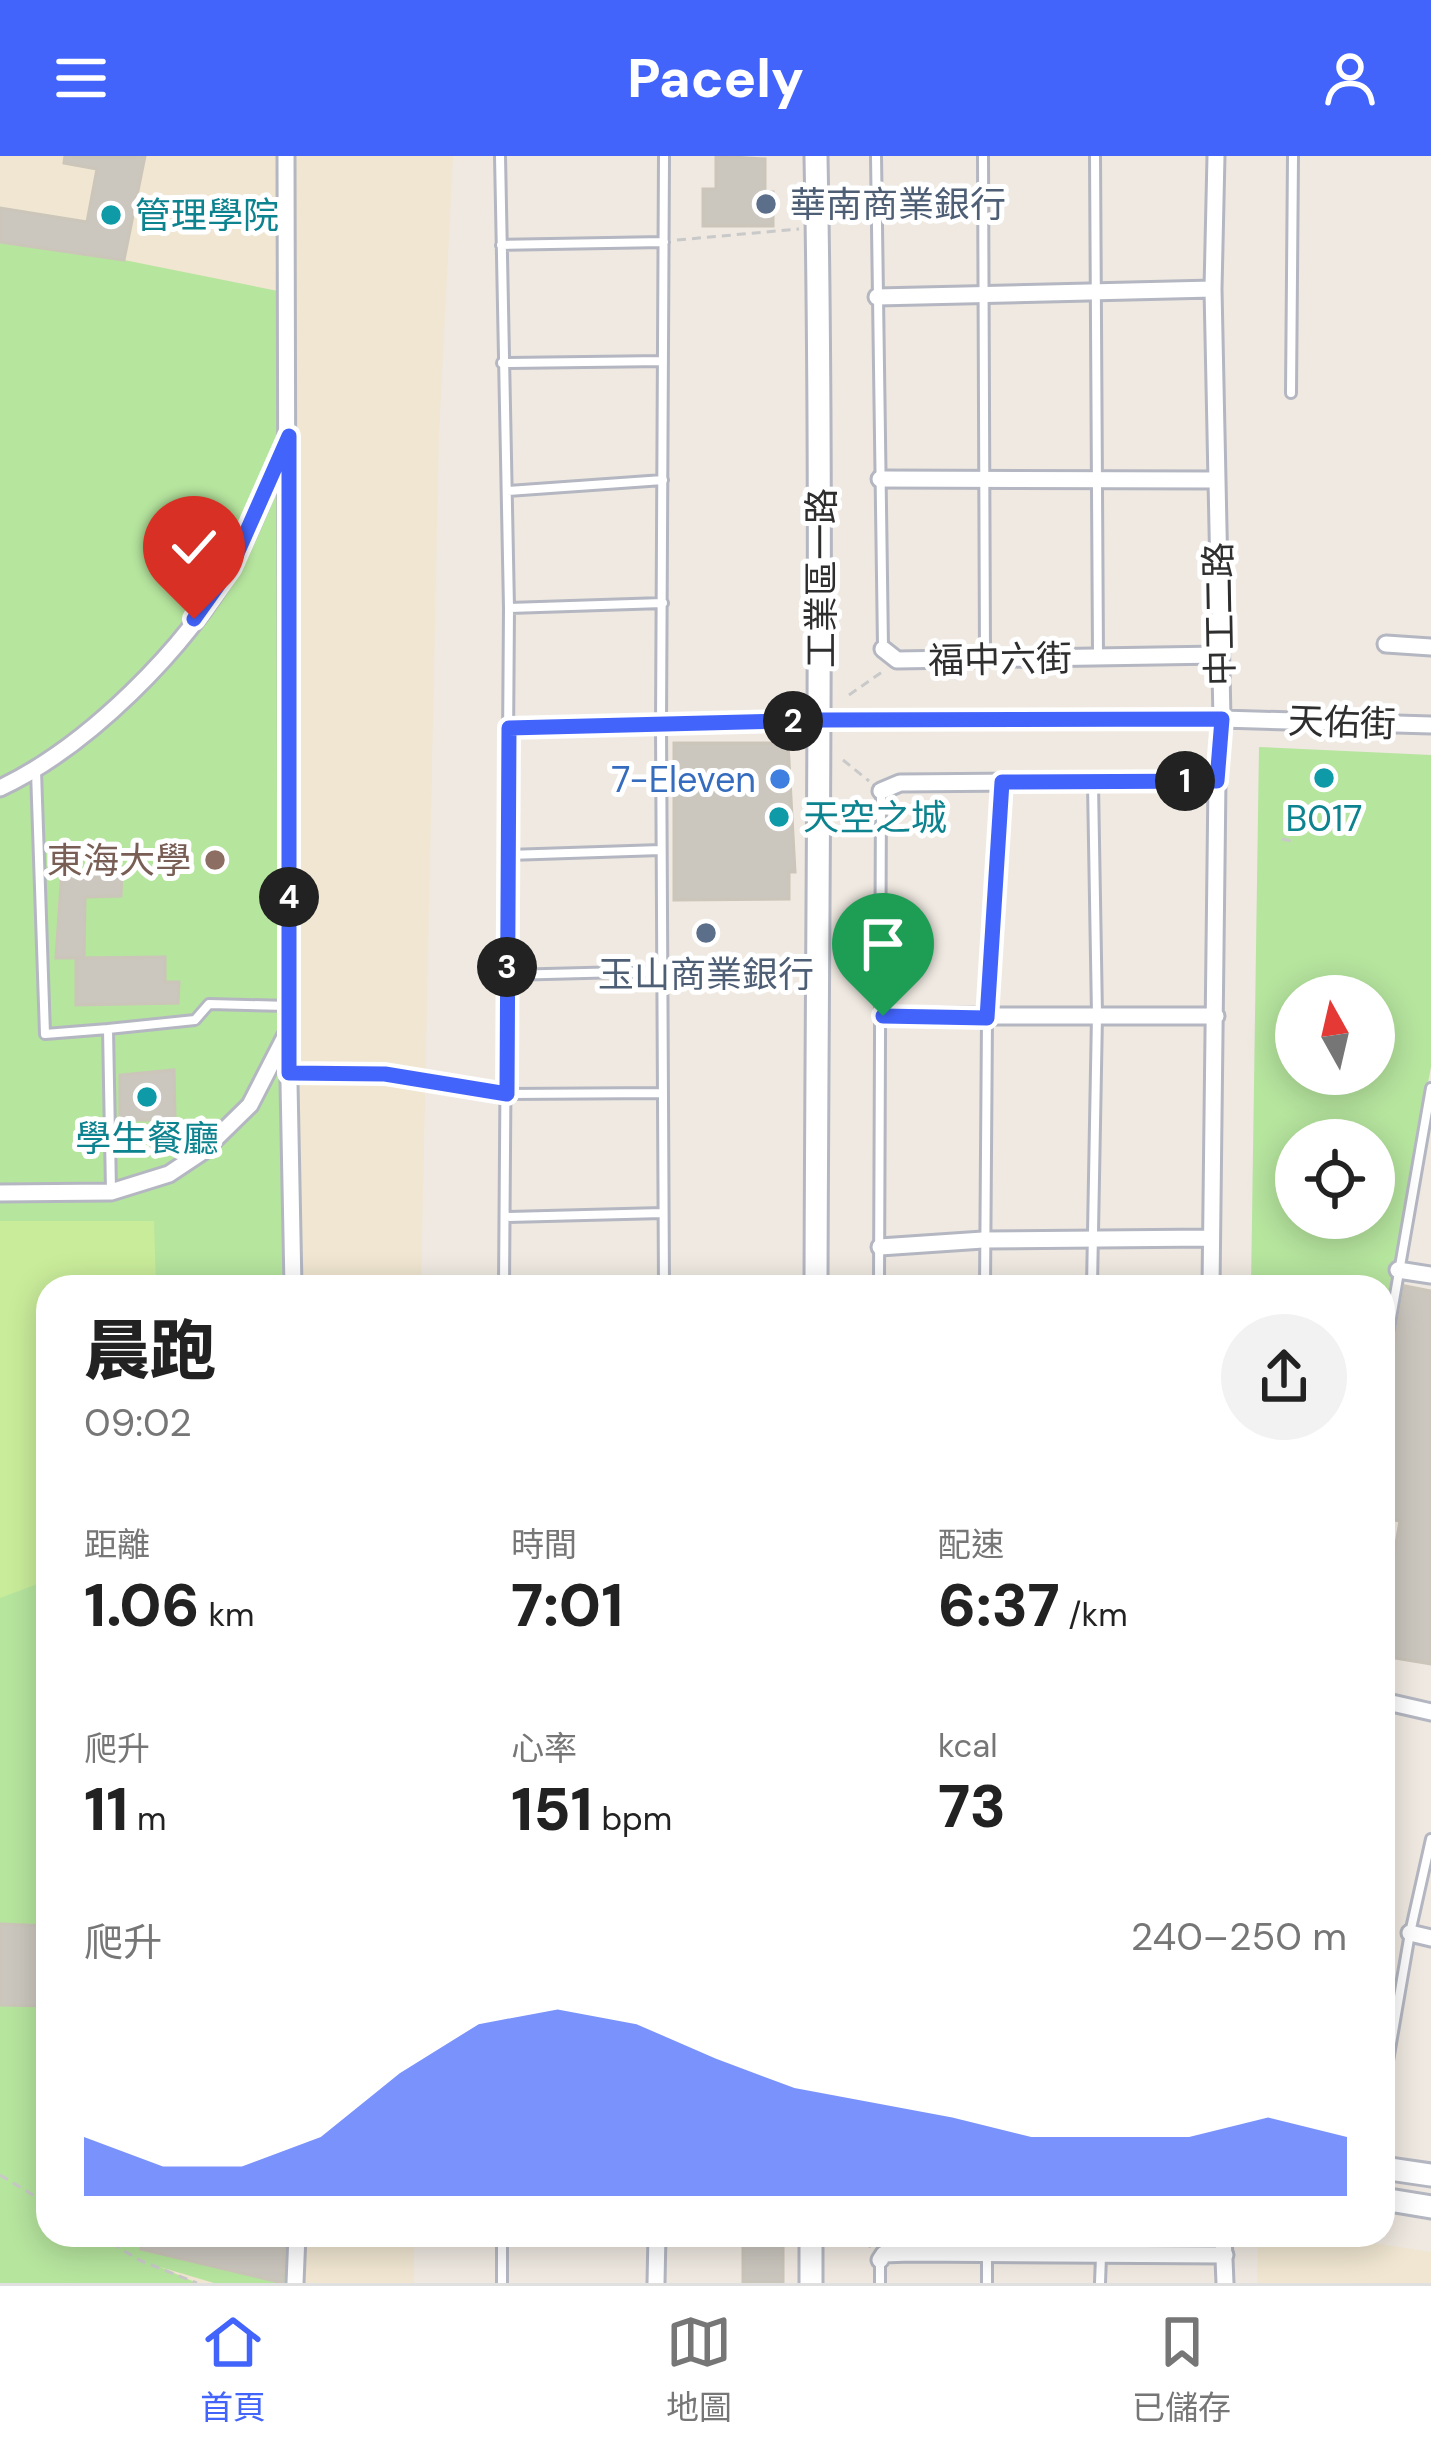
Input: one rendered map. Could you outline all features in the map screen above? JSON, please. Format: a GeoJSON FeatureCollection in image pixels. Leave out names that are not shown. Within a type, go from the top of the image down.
{"type":"FeatureCollection","features":[{"type":"Feature","properties":{"kind":"street"},"geometry":{"type":"LineString","coordinates":[[286,156],[293,1275]]}},
{"type":"Feature","properties":{"kind":"street","name":"工業區一路"},"geometry":{"type":"LineString","coordinates":[[816,156],[822,720],[816,1275]]}},
{"type":"Feature","properties":{"kind":"street","name":"中工二路"},"geometry":{"type":"LineString","coordinates":[[1211,1275],[1217,781],[1222,719],[1213,289],[1216,156]]}},
{"type":"Feature","properties":{"kind":"street"},"geometry":{"type":"LineString","coordinates":[[877,297],[1213,289]]}},
{"type":"Feature","properties":{"kind":"street"},"geometry":{"type":"LineString","coordinates":[[0,788],[36,771],[146,680],[231,567],[289,436]]}},
{"type":"Feature","properties":{"kind":"street"},"geometry":{"type":"LineString","coordinates":[[880,479],[1216,480]]}},
{"type":"Feature","properties":{"kind":"street"},"geometry":{"type":"LineString","coordinates":[[1386,644],[1431,647]]}},
{"type":"Feature","properties":{"kind":"street","name":"福中六街"},"geometry":{"type":"LineString","coordinates":[[883,649],[897,660],[1219,655]]}},
{"type":"Feature","properties":{"kind":"street","name":"天佑街"},"geometry":{"type":"LineString","coordinates":[[509,728],[822,720],[1222,719],[1431,725]]}},
{"type":"Feature","properties":{"kind":"street"},"geometry":{"type":"LineString","coordinates":[[881,791],[900,783],[1217,781]]}},
{"type":"Feature","properties":{"kind":"street"},"geometry":{"type":"LineString","coordinates":[[883,1016],[1216,1016]]}},
{"type":"Feature","properties":{"kind":"street"},"geometry":{"type":"LineString","coordinates":[[0,1193],[111,1192],[169,1174],[202,1152],[250,1105],[288,1032]]}},
{"type":"Feature","properties":{"kind":"street"},"geometry":{"type":"LineString","coordinates":[[880,1247],[983,1240],[1209,1238]]}},
{"type":"Feature","properties":{"kind":"street"},"geometry":{"type":"LineString","coordinates":[[1398,1270],[1431,1275]]}},
{"type":"Feature","properties":{"kind":"street"},"geometry":{"type":"LineString","coordinates":[[1395,1703],[1431,1712]]}},
{"type":"Feature","properties":{"kind":"street"},"geometry":{"type":"LineString","coordinates":[[1410,1933],[1431,1938]]}},
{"type":"Feature","properties":{"kind":"street"},"geometry":{"type":"LineString","coordinates":[[1395,2170],[1431,2175]]}},
{"type":"Feature","properties":{"kind":"street"},"geometry":{"type":"LineString","coordinates":[[1395,2201],[1431,2207]]}},
{"type":"Feature","properties":{"kind":"street"},"geometry":{"type":"LineString","coordinates":[[295,2283],[296,2247]]}},
{"type":"Feature","properties":{"kind":"street"},"geometry":{"type":"LineString","coordinates":[[656,2247],[656,2283]]}},
{"type":"Feature","properties":{"kind":"street"},"geometry":{"type":"LineString","coordinates":[[811,2247],[811,2283]]}},
{"type":"Feature","properties":{"kind":"street"},"geometry":{"type":"LineString","coordinates":[[1224,2247],[1225,2283]]}},
{"type":"Feature","properties":{"kind":"street"},"geometry":{"type":"LineString","coordinates":[[880,2260],[884,2254],[1225,2254]]}},
{"type":"Feature","properties":{"kind":"lane"},"geometry":{"type":"LineString","coordinates":[[500,156],[509,608],[504,1275]]}},
{"type":"Feature","properties":{"kind":"lane"},"geometry":{"type":"LineString","coordinates":[[664,156],[664,1275]]}},
{"type":"Feature","properties":{"kind":"lane","name":"福中六街"},"geometry":{"type":"LineString","coordinates":[[876,156],[883,649]]}},
{"type":"Feature","properties":{"kind":"lane"},"geometry":{"type":"LineString","coordinates":[[983,156],[986,659]]}},
{"type":"Feature","properties":{"kind":"lane"},"geometry":{"type":"LineString","coordinates":[[1095,156],[1098,657]]}},
{"type":"Feature","properties":{"kind":"lane"},"geometry":{"type":"LineString","coordinates":[[1291,394],[1293,156]]}},
{"type":"Feature","properties":{"kind":"lane"},"geometry":{"type":"LineString","coordinates":[[501,245],[664,242]]}},
{"type":"Feature","properties":{"kind":"lane"},"geometry":{"type":"LineString","coordinates":[[502,363],[663,361]]}},
{"type":"Feature","properties":{"kind":"lane"},"geometry":{"type":"LineString","coordinates":[[507,491],[663,480]]}},
{"type":"Feature","properties":{"kind":"lane"},"geometry":{"type":"LineString","coordinates":[[509,608],[664,603]]}},
{"type":"Feature","properties":{"kind":"lane"},"geometry":{"type":"LineString","coordinates":[[36,771],[45,1034],[195,1020],[209,1004],[290,1006]]}},
{"type":"Feature","properties":{"kind":"lane"},"geometry":{"type":"LineString","coordinates":[[984,1275],[987,1018],[1002,782]]}},
{"type":"Feature","properties":{"kind":"lane"},"geometry":{"type":"LineString","coordinates":[[1092,1275],[1097,1015],[1094,782]]}},
{"type":"Feature","properties":{"kind":"lane"},"geometry":{"type":"LineString","coordinates":[[879,1275],[881,791]]}},
{"type":"Feature","properties":{"kind":"lane"},"geometry":{"type":"LineString","coordinates":[[507,855],[662,850]]}},
{"type":"Feature","properties":{"kind":"lane"},"geometry":{"type":"LineString","coordinates":[[507,975],[662,971]]}},
{"type":"Feature","properties":{"kind":"lane"},"geometry":{"type":"LineString","coordinates":[[108,1029],[111,1192]]}},
{"type":"Feature","properties":{"kind":"lane"},"geometry":{"type":"LineString","coordinates":[[1395,1289],[1431,1088]]}},
{"type":"Feature","properties":{"kind":"lane"},"geometry":{"type":"LineString","coordinates":[[507,1094],[662,1093]]}},
{"type":"Feature","properties":{"kind":"lane"},"geometry":{"type":"LineString","coordinates":[[505,1217],[663,1214]]}},
{"type":"Feature","properties":{"kind":"lane"},"geometry":{"type":"LineString","coordinates":[[1395,2020],[1431,1839]]}},
{"type":"Feature","properties":{"kind":"lane"},"geometry":{"type":"LineString","coordinates":[[502,2247],[502,2283]]}},
{"type":"Feature","properties":{"kind":"lane"},"geometry":{"type":"LineString","coordinates":[[1100,2283],[1101,2254]]}},
{"type":"Feature","properties":{"kind":"lane"},"geometry":{"type":"LineString","coordinates":[[987,2255],[987,2283]]}},
{"type":"Feature","properties":{"kind":"lane"},"geometry":{"type":"LineString","coordinates":[[880,2260],[880,2283]]}},
{"type":"Feature","properties":{"kind":"path"},"geometry":{"type":"LineString","coordinates":[[664,242],[818,227]]}},
{"type":"Feature","properties":{"kind":"path"},"geometry":{"type":"LineString","coordinates":[[849,695],[897,660]]}},
{"type":"Feature","properties":{"kind":"path"},"geometry":{"type":"LineString","coordinates":[[842,760],[881,791]]}},
{"type":"Feature","properties":{"kind":"path"},"geometry":{"type":"LineString","coordinates":[[1282,839],[1296,842]]}},
{"type":"Feature","properties":{"kind":"path"},"geometry":{"type":"LineString","coordinates":[[289,1073],[385,1074],[507,1094]]}},
{"type":"Feature","properties":{"kind":"path"},"geometry":{"type":"LineString","coordinates":[[0,2175],[36,2197]]}},
{"type":"Feature","properties":{"kind":"path"},"geometry":{"type":"LineString","coordinates":[[118,2247],[196,2283]]}},
{"type":"Feature","properties":{"kind":"shaded area","name":"東海大學"},"geometry":{"type":"Polygon","coordinates":[[[0,156],[453,156],[439,432],[421,1275],[36,1275],[36,2247],[414,2247],[414,2283],[0,2283],[0,156]]]}},
{"type":"Feature","properties":{"kind":"shaded area"},"geometry":{"type":"Polygon","coordinates":[[[1395,2246],[1431,2252],[1431,2283],[1257,2283],[1258,2247],[1395,2246]]]}},
{"type":"Feature","properties":{"kind":"green space","name":"東海大學"},"geometry":{"type":"Polygon","coordinates":[[[0,242],[124,260],[288,293],[293,1275],[36,1275],[36,2247],[292,2247],[292,2283],[214,2283],[160,2267],[197,2283],[0,2283],[0,242]]]}},
{"type":"Feature","properties":{"kind":"green space"},"geometry":{"type":"Polygon","coordinates":[[[1259,747],[1431,755],[1431,1067],[1392,1275],[1251,1275],[1259,747]]]}},
{"type":"Feature","properties":{"kind":"green space"},"geometry":{"type":"Polygon","coordinates":[[[0,1221],[154,1221],[156,1275],[36,1275],[36,1584],[0,1598],[0,1221]]]}},
{"type":"Feature","properties":{"kind":"building","name":"管理學院"},"geometry":{"type":"Polygon","coordinates":[[[65,156],[145,156],[124,260],[0,242],[0,208],[87,222],[97,169],[64,163],[65,156]]]}},
{"type":"Feature","properties":{"kind":"building"},"geometry":{"type":"Polygon","coordinates":[[[716,156],[765,159],[765,192],[773,192],[773,226],[703,226],[703,189],[716,189],[716,156]]]}},
{"type":"Feature","properties":{"kind":"building"},"geometry":{"type":"Polygon","coordinates":[[[674,743],[788,743],[795,872],[789,872],[789,899],[674,900],[674,743]]]}},
{"type":"Feature","properties":{"kind":"building"},"geometry":{"type":"Polygon","coordinates":[[[122,869],[121,896],[85,897],[84,958],[56,958],[62,870],[122,869]]]}},
{"type":"Feature","properties":{"kind":"building"},"geometry":{"type":"Polygon","coordinates":[[[165,957],[165,982],[179,982],[178,1003],[76,1005],[76,958],[165,957]]]}},
{"type":"Feature","properties":{"kind":"building","name":"學生餐廳"},"geometry":{"type":"Polygon","coordinates":[[[174,1070],[175,1120],[120,1120],[120,1075],[174,1070]]]}},
{"type":"Feature","properties":{"kind":"building"},"geometry":{"type":"Polygon","coordinates":[[[1405,1286],[1431,1291],[1431,1664],[1395,1658],[1395,1550],[1400,1521],[1395,1520],[1395,1344],[1405,1286]]]}},
{"type":"Feature","properties":{"kind":"building"},"geometry":{"type":"Polygon","coordinates":[[[0,1924],[36,1926],[36,2006],[0,2005],[0,1924]]]}},
{"type":"Feature","properties":{"kind":"building"},"geometry":{"type":"Polygon","coordinates":[[[284,2247],[283,2283],[141,2249],[284,2247]]]}},
{"type":"Feature","properties":{"kind":"building"},"geometry":{"type":"Polygon","coordinates":[[[743,2247],[783,2247],[783,2283],[743,2283],[743,2247]]]}},
{"type":"Feature","properties":{"kind":"place","name":"華南商業銀行"},"geometry":{"type":"Point","coordinates":[766,204]}},
{"type":"Feature","properties":{"kind":"place","name":"管理學院"},"geometry":{"type":"Point","coordinates":[111,215]}},
{"type":"Feature","properties":{"kind":"place","name":"B017"},"geometry":{"type":"Point","coordinates":[1324,778]}},
{"type":"Feature","properties":{"kind":"place","name":"7-Eleven"},"geometry":{"type":"Point","coordinates":[780,779]}},
{"type":"Feature","properties":{"kind":"place","name":"天空之城"},"geometry":{"type":"Point","coordinates":[779,817]}},
{"type":"Feature","properties":{"kind":"place","name":"東海大學"},"geometry":{"type":"Point","coordinates":[215,860]}},
{"type":"Feature","properties":{"kind":"place","name":"玉山商業銀行"},"geometry":{"type":"Point","coordinates":[706,933]}},
{"type":"Feature","properties":{"kind":"place","name":"學生餐廳"},"geometry":{"type":"Point","coordinates":[147,1097]}},
{"type":"Feature","properties":{"kind":"route"},"geometry":{"type":"LineString","coordinates":[[194,619],[231,567],[289,436],[289,1073],[385,1074],[484,1093],[507,1094],[509,728],[822,720],[1222,719],[1217,781],[1002,782],[987,1018],[883,1016]]}}]}
